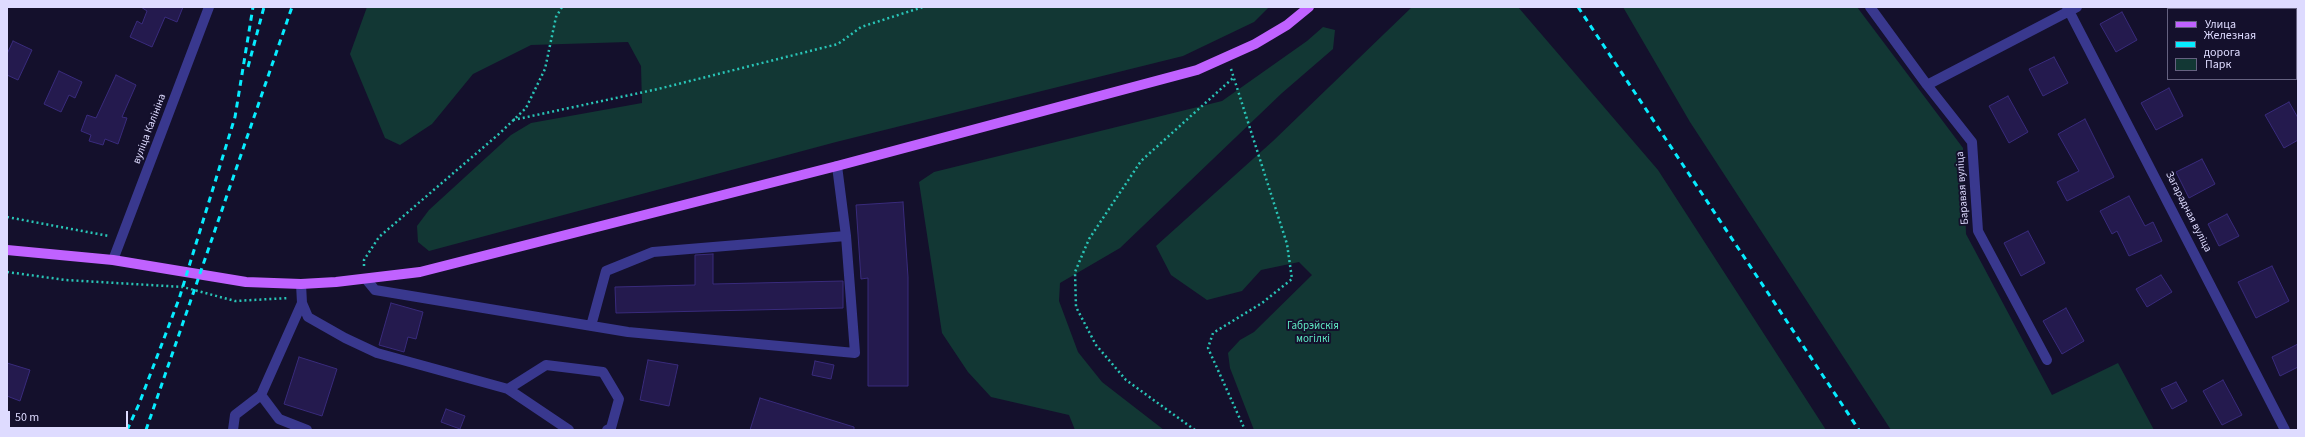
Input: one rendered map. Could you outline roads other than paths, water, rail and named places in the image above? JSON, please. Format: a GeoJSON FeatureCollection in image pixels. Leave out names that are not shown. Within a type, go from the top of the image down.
{"type":"FeatureCollection","features":[{"type":"Feature","properties":{"kind":"main road"},"geometry":{"type":"LineString","coordinates":[[7,250],[113,260],[246,282],[301,284],[366,279],[420,272],[837,166],[1141,86],[1196,70],[1228,57],[1287,25],[1309,7]]}},
{"type":"Feature","properties":{"kind":"street","name":"вуліца Калініна"},"geometry":{"type":"LineString","coordinates":[[113,260],[209,7]]}},
{"type":"Feature","properties":{"kind":"street","name":"Баравая вуліца"},"geometry":{"type":"LineString","coordinates":[[1870,7],[1972,142],[1978,231],[2047,360]]}},
{"type":"Feature","properties":{"kind":"street"},"geometry":{"type":"LineString","coordinates":[[1927,84],[2071,8]]}},
{"type":"Feature","properties":{"kind":"street","name":"Загарадная вуліца"},"geometry":{"type":"LineString","coordinates":[[2071,8],[2286,430]]}},
{"type":"Feature","properties":{"kind":"street"},"geometry":{"type":"LineString","coordinates":[[366,279],[375,290],[628,332],[855,353],[846,236],[837,166]]}},
{"type":"Feature","properties":{"kind":"street"},"geometry":{"type":"LineString","coordinates":[[590,326],[606,271],[653,252],[846,236]]}},
{"type":"Feature","properties":{"kind":"street"},"geometry":{"type":"LineString","coordinates":[[301,284],[302,300],[308,317],[345,338],[377,353],[508,389],[569,430]]}},
{"type":"Feature","properties":{"kind":"street"},"geometry":{"type":"LineString","coordinates":[[233,430],[235,415],[261,395],[302,300]]}},
{"type":"Feature","properties":{"kind":"street"},"geometry":{"type":"LineString","coordinates":[[508,389],[546,365],[603,372],[619,399],[611,428],[608,430]]}},
{"type":"Feature","properties":{"kind":"street"},"geometry":{"type":"LineString","coordinates":[[261,395],[279,419],[305,429]]}},
{"type":"Feature","properties":{"kind":"railway"},"geometry":{"type":"LineString","coordinates":[[127,430],[139,404],[179,299],[235,117],[253,7]]}},
{"type":"Feature","properties":{"kind":"railway"},"geometry":{"type":"LineString","coordinates":[[248,67],[264,7]]}},
{"type":"Feature","properties":{"kind":"railway"},"geometry":{"type":"LineString","coordinates":[[146,430],[292,7]]}},
{"type":"Feature","properties":{"kind":"railway"},"geometry":{"type":"LineString","coordinates":[[1578,7],[1859,430]]}},
{"type":"Feature","properties":{"kind":"park label","name":"Габрэйскія могілкі"},"geometry":{"type":"Point","coordinates":[1313,333]}}]}
